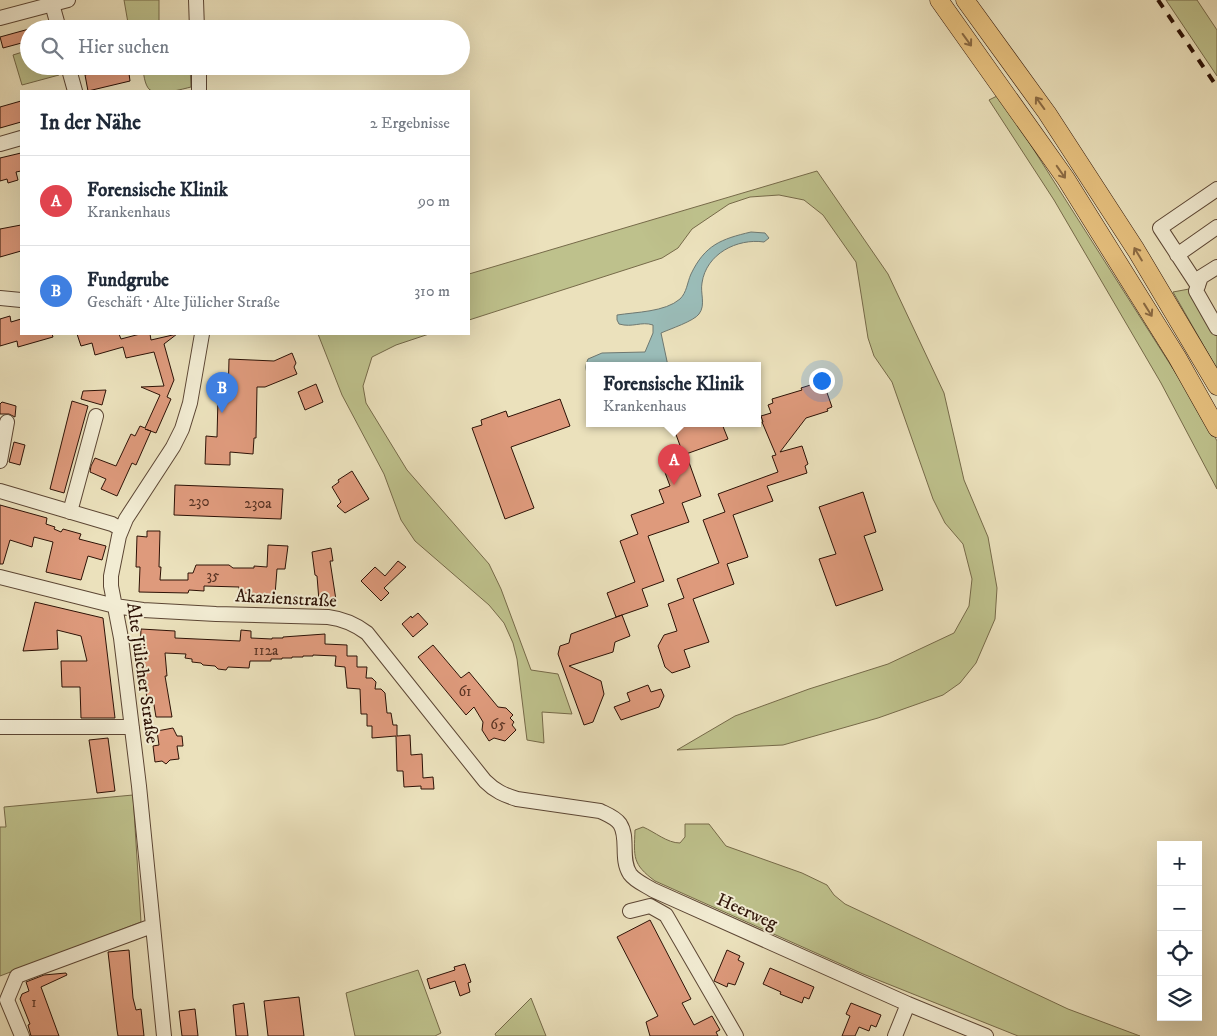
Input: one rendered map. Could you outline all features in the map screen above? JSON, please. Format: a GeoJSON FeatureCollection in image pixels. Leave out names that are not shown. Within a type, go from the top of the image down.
{"type":"FeatureCollection","features":[{"type":"Feature","properties":{"kind":"main road"},"geometry":{"type":"LineString","coordinates":[[938,0],[1066,179],[1177,356],[1217,428]]}},
{"type":"Feature","properties":{"kind":"main road"},"geometry":{"type":"LineString","coordinates":[[965,0],[1057,129],[1136,250],[1217,386]]}},
{"type":"Feature","properties":{"kind":"street"},"geometry":{"type":"LineString","coordinates":[[0,18],[68,0]]}},
{"type":"Feature","properties":{"kind":"street"},"geometry":{"type":"LineString","coordinates":[[196,0],[197,20]]}},
{"type":"Feature","properties":{"kind":"street"},"geometry":{"type":"LineString","coordinates":[[52,4],[56,20]]}},
{"type":"Feature","properties":{"kind":"street"},"geometry":{"type":"LineString","coordinates":[[71,75],[75,90]]}},
{"type":"Feature","properties":{"kind":"street"},"geometry":{"type":"LineString","coordinates":[[195,90],[198,75]]}},
{"type":"Feature","properties":{"kind":"street"},"geometry":{"type":"LineString","coordinates":[[0,144],[20,138]]}},
{"type":"Feature","properties":{"kind":"street"},"geometry":{"type":"LineString","coordinates":[[1198,286],[1160,228],[1217,189]]}},
{"type":"Feature","properties":{"kind":"street"},"geometry":{"type":"LineString","coordinates":[[1177,255],[1217,227]]}},
{"type":"Feature","properties":{"kind":"street"},"geometry":{"type":"LineString","coordinates":[[1217,267],[1201,277],[1196,291],[1217,328]]}},
{"type":"Feature","properties":{"kind":"street"},"geometry":{"type":"LineString","coordinates":[[0,298],[20,300]]}},
{"type":"Feature","properties":{"kind":"street","name":"Alte Jülicher Straße"},"geometry":{"type":"LineString","coordinates":[[164,1036],[152,926],[145,836],[121,638],[114,606],[111,576],[121,529],[173,447],[182,429],[190,403],[202,335]]}},
{"type":"Feature","properties":{"kind":"street"},"geometry":{"type":"LineString","coordinates":[[70,512],[96,416]]}},
{"type":"Feature","properties":{"kind":"street"},"geometry":{"type":"LineString","coordinates":[[0,461],[7,422]]}},
{"type":"Feature","properties":{"kind":"street"},"geometry":{"type":"LineString","coordinates":[[0,491],[112,524],[121,529]]}},
{"type":"Feature","properties":{"kind":"street","name":"Akazienstraße"},"geometry":{"type":"LineString","coordinates":[[0,577],[114,606],[143,610],[328,617],[356,624],[367,633],[494,790],[505,796],[517,799],[600,811],[612,817]]}},
{"type":"Feature","properties":{"kind":"street"},"geometry":{"type":"LineString","coordinates":[[0,727],[132,727]]}},
{"type":"Feature","properties":{"kind":"street","name":"Heerweg"},"geometry":{"type":"LineString","coordinates":[[612,817],[620,824],[623,833],[626,864],[631,875],[639,882],[675,901],[908,1004],[986,1036]]}},
{"type":"Feature","properties":{"kind":"street"},"geometry":{"type":"LineString","coordinates":[[630,911],[650,906],[666,915],[736,1036]]}},
{"type":"Feature","properties":{"kind":"street"},"geometry":{"type":"LineString","coordinates":[[22,1036],[7,1000],[17,976],[152,926]]}},
{"type":"Feature","properties":{"kind":"street"},"geometry":{"type":"LineString","coordinates":[[896,1036],[908,1004]]}},
{"type":"Feature","properties":{"kind":"green space"},"geometry":{"type":"Polygon","coordinates":[[[124,0],[159,0],[159,20],[127,20],[124,0]]]}},
{"type":"Feature","properties":{"kind":"green space"},"geometry":{"type":"Polygon","coordinates":[[[1166,0],[1197,0],[1217,30],[1217,76],[1166,0]]]}},
{"type":"Feature","properties":{"kind":"green space"},"geometry":{"type":"Polygon","coordinates":[[[20,53],[20,75],[59,75],[22,85],[13,55],[20,53]]]}},
{"type":"Feature","properties":{"kind":"green space"},"geometry":{"type":"Polygon","coordinates":[[[143,75],[190,75],[191,87],[178,90],[150,90],[143,75]]]}},
{"type":"Feature","properties":{"kind":"green space"},"geometry":{"type":"Polygon","coordinates":[[[999,95],[1210,427],[1217,441],[1217,489],[1161,383],[1054,200],[989,100],[999,95]]]}},
{"type":"Feature","properties":{"kind":"green space"},"geometry":{"type":"Polygon","coordinates":[[[817,171],[888,274],[944,393],[964,480],[988,537],[997,588],[995,619],[976,663],[960,683],[943,695],[878,718],[783,745],[677,750],[735,716],[809,689],[888,664],[954,633],[969,606],[972,579],[963,544],[945,523],[933,499],[892,382],[874,356],[868,338],[856,262],[823,215],[804,200],[779,195],[750,197],[729,204],[692,229],[678,248],[662,258],[470,320],[470,274],[817,171]]]}},
{"type":"Feature","properties":{"kind":"green space"},"geometry":{"type":"Polygon","coordinates":[[[1189,289],[1217,333],[1217,369],[1173,292],[1189,289]]]}},
{"type":"Feature","properties":{"kind":"green space"},"geometry":{"type":"Polygon","coordinates":[[[318,335],[426,335],[396,345],[372,357],[363,386],[366,403],[407,470],[489,564],[501,589],[531,670],[558,674],[572,714],[542,712],[544,743],[527,740],[517,659],[513,643],[504,623],[489,605],[415,541],[401,520],[384,474],[342,395],[318,335]]]}},
{"type":"Feature","properties":{"kind":"green space"},"geometry":{"type":"Polygon","coordinates":[[[133,795],[141,922],[0,976],[0,827],[6,827],[4,807],[133,795]]]}},
{"type":"Feature","properties":{"kind":"green space"},"geometry":{"type":"Polygon","coordinates":[[[685,824],[709,824],[726,846],[802,873],[827,885],[834,895],[845,904],[1068,1009],[1140,1036],[1018,1036],[863,974],[655,881],[638,865],[634,847],[635,830],[643,827],[675,843],[680,843],[685,837],[685,824]]]}},
{"type":"Feature","properties":{"kind":"green space"},"geometry":{"type":"Polygon","coordinates":[[[418,970],[441,1033],[435,1036],[355,1036],[346,993],[418,970]]]}},
{"type":"Feature","properties":{"kind":"green space"},"geometry":{"type":"Polygon","coordinates":[[[531,998],[546,1036],[496,1036],[495,1034],[531,998]]]}},
{"type":"Feature","properties":{"kind":"water"},"geometry":{"type":"Polygon","coordinates":[[[751,232],[765,233],[769,238],[764,242],[754,241],[734,246],[716,256],[705,273],[702,283],[702,307],[699,314],[687,322],[661,333],[667,362],[587,362],[588,359],[602,353],[645,352],[653,333],[653,325],[619,324],[617,315],[666,307],[680,299],[686,290],[696,264],[702,256],[715,245],[731,237],[751,232]]]}},
{"type":"Feature","properties":{"kind":"building"},"geometry":{"type":"Polygon","coordinates":[[[20,31],[20,43],[3,48],[0,37],[20,31]]]}},
{"type":"Feature","properties":{"kind":"building"},"geometry":{"type":"Polygon","coordinates":[[[85,75],[129,75],[130,81],[88,90],[85,75]]]}},
{"type":"Feature","properties":{"kind":"building"},"geometry":{"type":"Polygon","coordinates":[[[20,101],[20,122],[0,128],[0,107],[20,101]]]}},
{"type":"Feature","properties":{"kind":"building"},"geometry":{"type":"Polygon","coordinates":[[[20,153],[20,171],[16,172],[18,180],[8,183],[7,179],[0,181],[0,158],[20,153]]]}},
{"type":"Feature","properties":{"kind":"building"},"geometry":{"type":"Polygon","coordinates":[[[20,225],[20,251],[0,257],[0,229],[20,225]]]}},
{"type":"Feature","properties":{"kind":"building"},"geometry":{"type":"Polygon","coordinates":[[[10,316],[11,322],[20,319],[20,335],[52,335],[53,337],[18,347],[17,341],[0,346],[0,319],[10,316]]]}},
{"type":"Feature","properties":{"kind":"building"},"geometry":{"type":"Polygon","coordinates":[[[77,335],[119,335],[121,339],[136,335],[150,335],[151,340],[176,335],[164,344],[174,380],[167,397],[171,399],[156,433],[151,431],[136,465],[132,463],[117,496],[101,489],[106,479],[90,472],[91,466],[95,458],[116,466],[131,434],[135,436],[140,426],[145,428],[160,395],[141,387],[164,386],[154,352],[126,358],[123,347],[95,355],[92,343],[81,346],[77,335]]]}},
{"type":"Feature","properties":{"kind":"building"},"geometry":{"type":"Polygon","coordinates":[[[292,353],[296,363],[294,367],[297,374],[265,387],[257,387],[256,438],[254,438],[253,454],[230,452],[230,465],[205,464],[206,436],[217,437],[218,398],[228,398],[229,359],[274,361],[292,353]]]}},
{"type":"Feature","properties":{"kind":"building"},"geometry":{"type":"Polygon","coordinates":[[[820,382],[821,385],[824,384],[832,407],[827,409],[828,411],[806,418],[780,452],[802,446],[808,464],[805,466],[807,473],[767,486],[773,501],[733,515],[748,557],[727,564],[734,584],[693,599],[709,642],[684,650],[690,667],[672,673],[665,667],[658,646],[664,635],[677,631],[668,604],[684,598],[677,579],[719,563],[703,520],[725,512],[718,494],[778,472],[772,456],[776,455],[761,416],[771,413],[768,405],[773,403],[772,399],[802,390],[801,388],[820,382]]]}},
{"type":"Feature","properties":{"kind":"building"},"geometry":{"type":"Polygon","coordinates":[[[316,384],[323,402],[305,410],[298,392],[316,384]]]}},
{"type":"Feature","properties":{"kind":"building"},"geometry":{"type":"Polygon","coordinates":[[[106,390],[102,405],[81,399],[83,391],[106,390]]]}},
{"type":"Feature","properties":{"kind":"building"},"geometry":{"type":"Polygon","coordinates":[[[560,399],[570,426],[511,447],[534,508],[505,519],[472,428],[482,425],[481,420],[506,411],[508,417],[560,399]]]}},
{"type":"Feature","properties":{"kind":"building"},"geometry":{"type":"Polygon","coordinates":[[[72,401],[88,406],[64,493],[50,489],[72,401]]]}},
{"type":"Feature","properties":{"kind":"building"},"geometry":{"type":"Polygon","coordinates":[[[2,402],[16,406],[15,417],[9,414],[0,414],[0,404],[2,402]]]}},
{"type":"Feature","properties":{"kind":"building"},"geometry":{"type":"Polygon","coordinates":[[[680,427],[723,427],[728,439],[686,454],[701,496],[682,503],[689,522],[648,536],[664,581],[642,589],[648,606],[616,617],[607,593],[635,582],[620,541],[638,534],[631,515],[664,503],[659,490],[670,486],[660,459],[682,451],[674,429],[680,427]]]}},
{"type":"Feature","properties":{"kind":"building"},"geometry":{"type":"Polygon","coordinates":[[[14,442],[25,445],[20,465],[9,462],[14,442]]]}},
{"type":"Feature","properties":{"kind":"building"},"geometry":{"type":"Polygon","coordinates":[[[352,471],[369,499],[345,513],[337,506],[341,502],[332,487],[339,482],[338,480],[352,471]]]}},
{"type":"Feature","properties":{"kind":"building"},"geometry":{"type":"Polygon","coordinates":[[[175,485],[283,489],[281,519],[174,515],[175,485]]]}},
{"type":"Feature","properties":{"kind":"building"},"geometry":{"type":"Polygon","coordinates":[[[863,492],[876,532],[864,536],[883,590],[836,606],[819,559],[836,554],[819,507],[863,492]]]}},
{"type":"Feature","properties":{"kind":"building"},"geometry":{"type":"Polygon","coordinates":[[[0,505],[47,518],[46,524],[55,527],[54,529],[61,532],[63,529],[81,534],[79,539],[106,546],[102,560],[88,556],[81,580],[46,572],[53,542],[34,537],[32,547],[10,540],[3,564],[0,564],[0,505]]]}},
{"type":"Feature","properties":{"kind":"building"},"geometry":{"type":"Polygon","coordinates":[[[147,531],[160,531],[160,580],[188,580],[188,573],[193,573],[196,565],[229,565],[233,568],[267,567],[268,545],[288,546],[285,569],[277,569],[275,595],[239,593],[239,587],[204,586],[204,591],[189,590],[188,593],[139,592],[140,567],[136,567],[137,536],[147,537],[147,531]]]}},
{"type":"Feature","properties":{"kind":"building"},"geometry":{"type":"Polygon","coordinates":[[[331,548],[333,561],[330,561],[336,600],[319,601],[317,576],[315,575],[312,552],[331,548]]]}},
{"type":"Feature","properties":{"kind":"building"},"geometry":{"type":"Polygon","coordinates":[[[398,561],[406,567],[384,588],[389,593],[381,601],[361,581],[375,567],[385,576],[398,561]]]}},
{"type":"Feature","properties":{"kind":"building"},"geometry":{"type":"Polygon","coordinates":[[[35,602],[103,618],[115,718],[81,718],[80,687],[62,687],[61,661],[87,661],[81,636],[57,630],[58,649],[23,651],[35,602]]]}},
{"type":"Feature","properties":{"kind":"building"},"geometry":{"type":"Polygon","coordinates":[[[418,613],[428,624],[413,637],[402,624],[418,613]]]}},
{"type":"Feature","properties":{"kind":"building"},"geometry":{"type":"Polygon","coordinates":[[[622,615],[630,636],[615,642],[613,652],[569,666],[601,681],[604,694],[593,722],[584,725],[558,654],[560,646],[569,643],[571,634],[622,615]]]}},
{"type":"Feature","properties":{"kind":"building"},"geometry":{"type":"Polygon","coordinates":[[[141,629],[175,631],[175,638],[240,641],[241,630],[251,631],[251,638],[272,639],[325,634],[325,644],[347,645],[347,656],[357,656],[357,667],[367,667],[366,678],[372,678],[376,682],[375,689],[381,689],[385,693],[387,713],[391,713],[393,725],[397,725],[397,736],[410,735],[411,755],[422,754],[423,778],[433,777],[434,789],[421,789],[421,786],[404,787],[403,771],[397,771],[396,736],[372,738],[372,726],[367,726],[367,714],[361,714],[360,689],[347,688],[345,667],[335,666],[336,656],[313,655],[271,659],[271,661],[250,661],[249,668],[228,667],[226,670],[192,662],[192,659],[185,658],[186,654],[165,653],[167,676],[165,676],[172,717],[156,717],[153,699],[147,699],[140,652],[141,629]]]}},
{"type":"Feature","properties":{"kind":"building"},"geometry":{"type":"Polygon","coordinates":[[[433,645],[461,678],[469,672],[498,707],[506,708],[513,715],[510,718],[514,722],[512,725],[516,730],[505,741],[494,738],[489,741],[482,730],[483,722],[474,707],[466,715],[418,657],[433,645]]]}},
{"type":"Feature","properties":{"kind":"building"},"geometry":{"type":"Polygon","coordinates":[[[648,685],[651,692],[661,689],[664,696],[659,707],[621,720],[614,707],[630,701],[627,693],[648,685]]]}},
{"type":"Feature","properties":{"kind":"building"},"geometry":{"type":"Polygon","coordinates":[[[173,728],[177,736],[182,736],[183,746],[177,746],[179,759],[170,760],[166,764],[162,761],[155,762],[153,746],[159,745],[157,731],[173,728]]]}},
{"type":"Feature","properties":{"kind":"building"},"geometry":{"type":"Polygon","coordinates":[[[108,738],[115,791],[97,793],[89,740],[108,738]]]}},
{"type":"Feature","properties":{"kind":"building"},"geometry":{"type":"Polygon","coordinates":[[[650,920],[691,999],[682,1003],[694,1025],[712,1016],[720,1030],[716,1032],[718,1036],[650,1036],[646,1022],[658,1016],[617,937],[650,920]]]}},
{"type":"Feature","properties":{"kind":"building"},"geometry":{"type":"Polygon","coordinates":[[[129,950],[133,998],[136,1010],[141,1009],[144,1036],[118,1036],[108,952],[129,950]]]}},
{"type":"Feature","properties":{"kind":"building"},"geometry":{"type":"Polygon","coordinates":[[[727,950],[740,956],[738,960],[744,963],[735,985],[728,983],[727,987],[714,981],[727,950]]]}},
{"type":"Feature","properties":{"kind":"building"},"geometry":{"type":"Polygon","coordinates":[[[465,964],[471,982],[468,983],[470,992],[460,996],[455,981],[430,989],[427,979],[455,970],[454,967],[465,964]]]}},
{"type":"Feature","properties":{"kind":"building"},"geometry":{"type":"Polygon","coordinates":[[[770,968],[814,987],[809,999],[804,997],[802,1003],[780,994],[781,992],[763,984],[770,968]]]}},
{"type":"Feature","properties":{"kind":"building"},"geometry":{"type":"Polygon","coordinates":[[[66,973],[67,975],[41,987],[59,1036],[31,1036],[28,1025],[30,1024],[20,999],[22,994],[29,991],[26,982],[44,975],[66,973]]]}},
{"type":"Feature","properties":{"kind":"building"},"geometry":{"type":"Polygon","coordinates":[[[299,997],[304,1036],[268,1036],[264,1001],[299,997]]]}},
{"type":"Feature","properties":{"kind":"building"},"geometry":{"type":"Polygon","coordinates":[[[244,1003],[248,1036],[236,1036],[233,1005],[244,1003]]]}},
{"type":"Feature","properties":{"kind":"building"},"geometry":{"type":"Polygon","coordinates":[[[851,1003],[881,1015],[876,1027],[871,1025],[869,1031],[859,1027],[855,1036],[842,1036],[850,1016],[846,1014],[851,1003]]]}},
{"type":"Feature","properties":{"kind":"building"},"geometry":{"type":"Polygon","coordinates":[[[195,1009],[198,1036],[182,1036],[179,1011],[195,1009]]]}},
{"type":"Feature","properties":{"kind":"railway"},"geometry":{"type":"LineString","coordinates":[[1158,0],[1217,87]]}},
{"type":"Feature","properties":{"kind":"place","name":"Fundgrube"},"geometry":{"type":"Point","coordinates":[222,413]}},
{"type":"Feature","properties":{"kind":"place","name":"Forensische Klinik"},"geometry":{"type":"Point","coordinates":[674,485]}}]}
